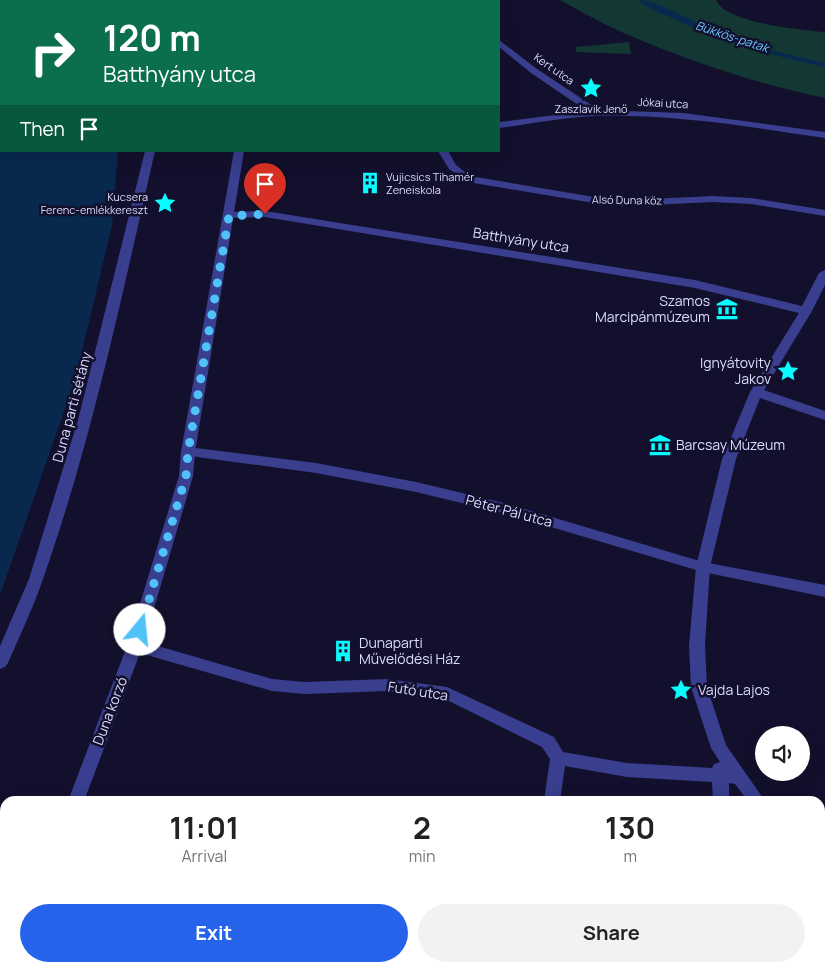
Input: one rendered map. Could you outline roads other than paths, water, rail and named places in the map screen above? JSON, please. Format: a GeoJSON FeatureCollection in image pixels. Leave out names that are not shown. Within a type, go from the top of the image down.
{"type":"FeatureCollection","features":[{"type":"Feature","properties":{"kind":"street","name":"Kert utca"},"geometry":{"type":"LineString","coordinates":[[500,44],[534,71],[596,113]]}},
{"type":"Feature","properties":{"kind":"street","name":"Jókai utca"},"geometry":{"type":"LineString","coordinates":[[500,125],[596,113],[675,115],[825,134]]}},
{"type":"Feature","properties":{"kind":"street","name":"Duna parti sétány"},"geometry":{"type":"LineString","coordinates":[[0,663],[35,581],[67,482],[116,299],[150,152]]}},
{"type":"Feature","properties":{"kind":"street","name":"Duna korzó"},"geometry":{"type":"LineString","coordinates":[[78,796],[135,646],[186,476],[188,452],[239,152]]}},
{"type":"Feature","properties":{"kind":"street","name":"Alsó Duna köz"},"geometry":{"type":"LineString","coordinates":[[443,152],[453,168],[467,179],[584,199],[630,203],[713,199],[751,201],[825,213]]}},
{"type":"Feature","properties":{"kind":"street","name":"Batthyány utca"},"geometry":{"type":"LineString","coordinates":[[229,216],[265,214],[685,282],[806,311]]}},
{"type":"Feature","properties":{"kind":"street"},"geometry":{"type":"LineString","coordinates":[[753,796],[719,748],[699,687],[698,645],[703,567],[729,459],[756,392],[806,311],[825,273]]}},
{"type":"Feature","properties":{"kind":"street"},"geometry":{"type":"LineString","coordinates":[[756,392],[825,416]]}},
{"type":"Feature","properties":{"kind":"street","name":"Péter Pál utca"},"geometry":{"type":"LineString","coordinates":[[188,452],[316,468],[416,487],[508,509],[703,567],[825,591]]}},
{"type":"Feature","properties":{"kind":"street","name":"Futó utca"},"geometry":{"type":"LineString","coordinates":[[135,646],[272,685],[305,688],[387,685],[447,693],[548,742],[558,758]]}},
{"type":"Feature","properties":{"kind":"street"},"geometry":{"type":"LineString","coordinates":[[719,748],[722,796]]}},
{"type":"Feature","properties":{"kind":"street"},"geometry":{"type":"LineString","coordinates":[[553,796],[558,758],[627,770],[739,778]]}},
{"type":"Feature","properties":{"kind":"water"},"geometry":{"type":"Polygon","coordinates":[[[0,152],[118,152],[112,225],[76,377],[0,595],[0,152]]]}},
{"type":"Feature","properties":{"kind":"waterway","name":"Bükkös-patak"},"geometry":{"type":"LineString","coordinates":[[642,0],[686,22],[731,40],[777,54],[825,65]]}},
{"type":"Feature","properties":{"kind":"place","name":"Zaszlavik Jenő"},"geometry":{"type":"Point","coordinates":[591,88]}},
{"type":"Feature","properties":{"kind":"place","name":"Vujicsics Tihamér Zeneiskola"},"geometry":{"type":"Point","coordinates":[370,183]}},
{"type":"Feature","properties":{"kind":"place","name":"Kucsera Ferenc-emlékkereszt"},"geometry":{"type":"Point","coordinates":[165,203]}},
{"type":"Feature","properties":{"kind":"place","name":"Szamos Marcipánmúzeum"},"geometry":{"type":"Point","coordinates":[727,309]}},
{"type":"Feature","properties":{"kind":"place","name":"Ignyátovity Jakov"},"geometry":{"type":"Point","coordinates":[788,371]}},
{"type":"Feature","properties":{"kind":"place","name":"Barcsay Múzeum"},"geometry":{"type":"Point","coordinates":[660,445]}},
{"type":"Feature","properties":{"kind":"place","name":"Dunaparti Művelődési Ház"},"geometry":{"type":"Point","coordinates":[343,651]}},
{"type":"Feature","properties":{"kind":"place","name":"Vajda Lajos"},"geometry":{"type":"Point","coordinates":[681,690]}}]}
